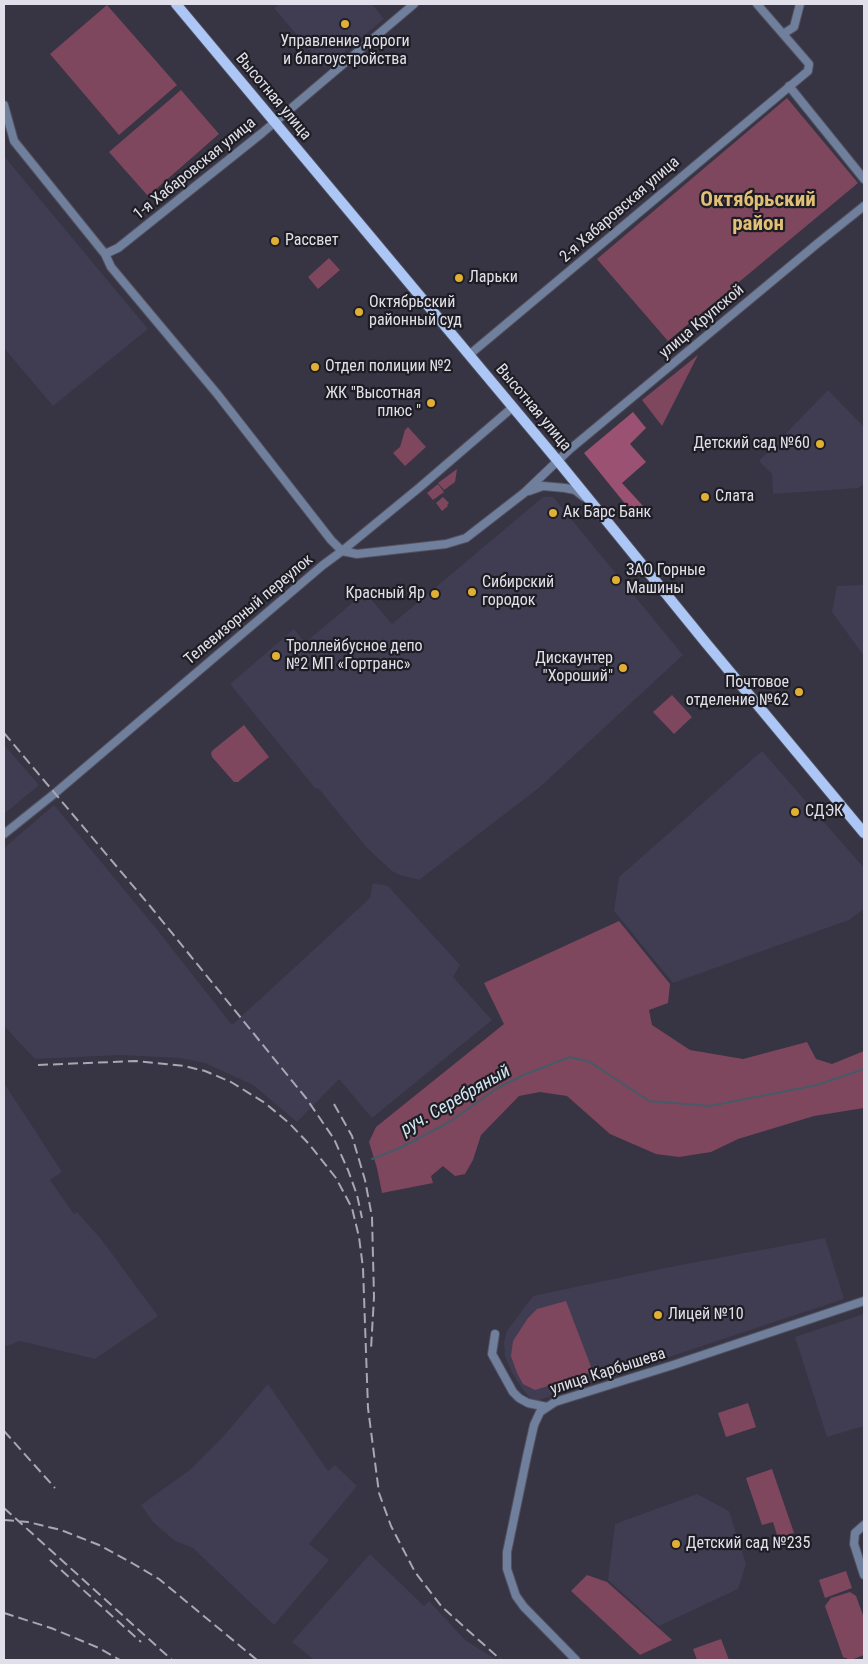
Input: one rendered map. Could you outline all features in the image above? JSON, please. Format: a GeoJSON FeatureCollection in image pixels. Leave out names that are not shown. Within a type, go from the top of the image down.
{"type":"FeatureCollection","features":[{"type":"Feature","properties":{"kind":"main road","name":"Высотная улица"},"geometry":{"type":"LineString","coordinates":[[176,4],[558,460],[706,643],[864,833]]}},
{"type":"Feature","properties":{"kind":"street","name":"1-я Хабаровская улица"},"geometry":{"type":"LineString","coordinates":[[105,254],[118,248],[274,122],[414,4]]}},
{"type":"Feature","properties":{"kind":"street","name":"2-я Хабаровская улица"},"geometry":{"type":"LineString","coordinates":[[469,355],[808,71],[809,64],[757,4]]}},
{"type":"Feature","properties":{"kind":"street"},"geometry":{"type":"LineString","coordinates":[[783,34],[794,27],[800,4]]}},
{"type":"Feature","properties":{"kind":"street"},"geometry":{"type":"LineString","coordinates":[[789,86],[864,179]]}},
{"type":"Feature","properties":{"kind":"street"},"geometry":{"type":"LineString","coordinates":[[4,105],[14,141],[105,254],[111,268],[196,369],[331,540],[342,551]]}},
{"type":"Feature","properties":{"kind":"street","name":"улица Крупской"},"geometry":{"type":"LineString","coordinates":[[342,551],[356,554],[420,548],[446,544],[466,538],[524,493],[558,460],[818,242],[864,206]]}},
{"type":"Feature","properties":{"kind":"street","name":"Телевизорный переулок"},"geometry":{"type":"LineString","coordinates":[[4,834],[513,407]]}},
{"type":"Feature","properties":{"kind":"street"},"geometry":{"type":"LineString","coordinates":[[524,493],[543,486],[565,488],[575,490],[591,501]]}},
{"type":"Feature","properties":{"kind":"street","name":"улица Карбышева"},"geometry":{"type":"LineString","coordinates":[[576,1660],[524,1607],[516,1596],[507,1569],[507,1552],[534,1425],[540,1412],[555,1402],[864,1301]]}},
{"type":"Feature","properties":{"kind":"street"},"geometry":{"type":"LineString","coordinates":[[495,1334],[492,1354],[515,1395],[528,1403],[547,1407]]}},
{"type":"Feature","properties":{"kind":"street"},"geometry":{"type":"LineString","coordinates":[[864,1525],[855,1533],[854,1544],[864,1575]]}},
{"type":"Feature","properties":{"kind":"shaded area"},"geometry":{"type":"Polygon","coordinates":[[[280,4],[372,4],[384,19],[325,68],[274,8],[280,4]]]}},
{"type":"Feature","properties":{"kind":"shaded area"},"geometry":{"type":"Polygon","coordinates":[[[107,5],[177,85],[119,135],[50,54],[107,5]]]}},
{"type":"Feature","properties":{"kind":"shaded area"},"geometry":{"type":"Polygon","coordinates":[[[181,90],[219,134],[148,196],[109,152],[181,90]]]}},
{"type":"Feature","properties":{"kind":"shaded area"},"geometry":{"type":"Polygon","coordinates":[[[787,98],[858,183],[668,341],[597,259],[787,98]]]}},
{"type":"Feature","properties":{"kind":"shaded area"},"geometry":{"type":"Polygon","coordinates":[[[4,156],[148,329],[53,406],[4,348],[4,156]]]}},
{"type":"Feature","properties":{"kind":"shaded area"},"geometry":{"type":"Polygon","coordinates":[[[329,258],[340,270],[318,289],[308,277],[329,258]]]}},
{"type":"Feature","properties":{"kind":"shaded area"},"geometry":{"type":"Polygon","coordinates":[[[698,355],[662,426],[642,400],[698,355]]]}},
{"type":"Feature","properties":{"kind":"shaded area","name":"Детский сад №60"},"geometry":{"type":"Polygon","coordinates":[[[828,390],[864,427],[864,484],[858,488],[773,494],[772,474],[759,461],[828,390]]]}},
{"type":"Feature","properties":{"kind":"shaded area"},"geometry":{"type":"Polygon","coordinates":[[[633,412],[646,428],[630,444],[646,462],[622,483],[644,507],[635,516],[584,453],[633,412]]]}},
{"type":"Feature","properties":{"kind":"shaded area"},"geometry":{"type":"Polygon","coordinates":[[[408,427],[426,447],[405,466],[393,453],[400,447],[405,430],[408,427]]]}},
{"type":"Feature","properties":{"kind":"shaded area"},"geometry":{"type":"Polygon","coordinates":[[[457,469],[455,482],[444,490],[438,483],[457,469]]]}},
{"type":"Feature","properties":{"kind":"shaded area"},"geometry":{"type":"Polygon","coordinates":[[[438,484],[444,492],[433,500],[427,493],[438,484]]]}},
{"type":"Feature","properties":{"kind":"shaded area"},"geometry":{"type":"Polygon","coordinates":[[[443,497],[449,503],[442,511],[436,503],[443,497]]]}},
{"type":"Feature","properties":{"kind":"shaded area"},"geometry":{"type":"Polygon","coordinates":[[[543,497],[553,497],[683,655],[540,787],[419,880],[400,875],[392,871],[367,848],[230,684],[294,629],[305,643],[365,592],[392,624],[543,497]]]}},
{"type":"Feature","properties":{"kind":"shaded area"},"geometry":{"type":"Polygon","coordinates":[[[864,585],[864,656],[832,612],[837,586],[864,585]]]}},
{"type":"Feature","properties":{"kind":"shaded area"},"geometry":{"type":"Polygon","coordinates":[[[672,695],[692,717],[674,734],[653,712],[672,695]]]}},
{"type":"Feature","properties":{"kind":"shaded area"},"geometry":{"type":"Polygon","coordinates":[[[244,725],[269,757],[238,782],[234,782],[212,757],[211,753],[244,725]]]}},
{"type":"Feature","properties":{"kind":"shaded area"},"geometry":{"type":"Polygon","coordinates":[[[4,745],[39,785],[4,814],[4,745]]]}},
{"type":"Feature","properties":{"kind":"shaded area"},"geometry":{"type":"Polygon","coordinates":[[[762,751],[864,868],[864,909],[849,920],[673,983],[614,911],[619,877],[762,751]]]}},
{"type":"Feature","properties":{"kind":"shaded area"},"geometry":{"type":"Polygon","coordinates":[[[54,805],[155,927],[232,1025],[370,898],[373,883],[388,886],[460,965],[453,977],[492,1020],[372,1118],[339,1079],[297,1122],[253,1085],[205,1063],[180,1058],[121,1055],[35,1059],[4,1026],[4,848],[54,805]]]}},
{"type":"Feature","properties":{"kind":"shaded area"},"geometry":{"type":"Polygon","coordinates":[[[619,921],[670,984],[668,1003],[649,1010],[652,1025],[690,1050],[743,1059],[807,1042],[816,1059],[832,1064],[864,1051],[864,1108],[814,1116],[738,1139],[711,1152],[679,1157],[656,1154],[610,1134],[567,1096],[540,1092],[519,1096],[481,1135],[473,1160],[465,1174],[455,1176],[443,1166],[431,1176],[433,1183],[382,1193],[369,1142],[376,1127],[504,1024],[484,983],[619,921]]]}},
{"type":"Feature","properties":{"kind":"shaded area"},"geometry":{"type":"Polygon","coordinates":[[[4,1083],[62,1172],[50,1180],[74,1214],[77,1212],[101,1239],[158,1316],[95,1359],[20,1341],[4,1347],[4,1083]]]}},
{"type":"Feature","properties":{"kind":"shaded area","name":"Лицей №10"},"geometry":{"type":"Polygon","coordinates":[[[825,1238],[844,1299],[536,1401],[530,1398],[521,1387],[511,1371],[505,1356],[504,1342],[507,1331],[533,1296],[670,1267],[825,1238]]]}},
{"type":"Feature","properties":{"kind":"shaded area"},"geometry":{"type":"Polygon","coordinates":[[[566,1301],[593,1372],[535,1390],[523,1384],[517,1373],[511,1356],[513,1341],[528,1318],[537,1309],[566,1301]]]}},
{"type":"Feature","properties":{"kind":"shaded area"},"geometry":{"type":"Polygon","coordinates":[[[864,1314],[864,1426],[827,1437],[795,1337],[864,1314]]]}},
{"type":"Feature","properties":{"kind":"shaded area"},"geometry":{"type":"Polygon","coordinates":[[[268,1384],[328,1471],[335,1465],[357,1486],[309,1544],[329,1560],[274,1625],[193,1548],[175,1541],[153,1522],[141,1505],[191,1469],[221,1439],[268,1384]]]}},
{"type":"Feature","properties":{"kind":"shaded area"},"geometry":{"type":"Polygon","coordinates":[[[748,1403],[756,1427],[726,1437],[718,1413],[748,1403]]]}},
{"type":"Feature","properties":{"kind":"shaded area"},"geometry":{"type":"Polygon","coordinates":[[[772,1469],[794,1533],[778,1538],[773,1522],[762,1525],[746,1478],[772,1469]]]}},
{"type":"Feature","properties":{"kind":"shaded area","name":"Детский сад №235"},"geometry":{"type":"Polygon","coordinates":[[[697,1494],[729,1511],[746,1564],[738,1589],[659,1626],[608,1580],[615,1524],[697,1494]]]}},
{"type":"Feature","properties":{"kind":"shaded area"},"geometry":{"type":"Polygon","coordinates":[[[370,1554],[424,1606],[429,1601],[465,1640],[495,1659],[314,1660],[292,1642],[370,1554]]]}},
{"type":"Feature","properties":{"kind":"shaded area"},"geometry":{"type":"Polygon","coordinates":[[[846,1571],[852,1588],[825,1598],[819,1580],[846,1571]]]}},
{"type":"Feature","properties":{"kind":"shaded area"},"geometry":{"type":"Polygon","coordinates":[[[587,1575],[607,1582],[672,1640],[640,1655],[571,1591],[587,1575]]]}},
{"type":"Feature","properties":{"kind":"shaded area"},"geometry":{"type":"Polygon","coordinates":[[[850,1592],[856,1596],[864,1618],[864,1655],[851,1660],[843,1657],[825,1606],[831,1598],[850,1592]]]}},
{"type":"Feature","properties":{"kind":"shaded area"},"geometry":{"type":"Polygon","coordinates":[[[721,1639],[729,1660],[697,1660],[693,1649],[721,1639]]]}},
{"type":"Feature","properties":{"kind":"waterway","name":"руч. Серебряный"},"geometry":{"type":"LineString","coordinates":[[372,1159],[400,1148],[451,1121],[499,1087],[570,1057],[590,1062],[649,1101],[710,1106],[817,1085],[864,1069]]}},
{"type":"Feature","properties":{"kind":"railway"},"geometry":{"type":"LineString","coordinates":[[4,733],[150,906],[306,1098],[334,1139],[357,1195],[362,1218]]}},
{"type":"Feature","properties":{"kind":"railway"},"geometry":{"type":"LineString","coordinates":[[38,1065],[136,1061],[184,1066],[205,1071],[231,1082],[265,1103],[289,1123],[309,1144],[336,1178],[352,1208],[359,1237],[363,1268],[368,1408],[379,1493],[391,1526],[415,1572],[442,1607],[501,1660]]}},
{"type":"Feature","properties":{"kind":"railway"},"geometry":{"type":"LineString","coordinates":[[334,1104],[352,1136],[365,1180],[372,1217],[374,1297],[371,1349]]}},
{"type":"Feature","properties":{"kind":"railway"},"geometry":{"type":"LineString","coordinates":[[4,1431],[55,1488]]}},
{"type":"Feature","properties":{"kind":"railway"},"geometry":{"type":"LineString","coordinates":[[4,1508],[172,1660]]}},
{"type":"Feature","properties":{"kind":"railway"},"geometry":{"type":"LineString","coordinates":[[4,1520],[28,1522],[61,1530],[99,1545],[132,1563],[159,1579],[257,1660]]}},
{"type":"Feature","properties":{"kind":"railway"},"geometry":{"type":"LineString","coordinates":[[50,1560],[141,1642]]}},
{"type":"Feature","properties":{"kind":"railway"},"geometry":{"type":"LineString","coordinates":[[4,1613],[51,1628],[99,1648],[120,1660]]}},
{"type":"Feature","properties":{"kind":"place","name":"Управление дороги и благоустройства"},"geometry":{"type":"Point","coordinates":[345,24]}},
{"type":"Feature","properties":{"kind":"place","name":"Рассвет"},"geometry":{"type":"Point","coordinates":[275,241]}},
{"type":"Feature","properties":{"kind":"place","name":"Ларьки"},"geometry":{"type":"Point","coordinates":[459,278]}},
{"type":"Feature","properties":{"kind":"place","name":"Октябрьский районный суд"},"geometry":{"type":"Point","coordinates":[359,312]}},
{"type":"Feature","properties":{"kind":"place","name":"Отдел полиции №2"},"geometry":{"type":"Point","coordinates":[315,367]}},
{"type":"Feature","properties":{"kind":"place","name":"ЖК \"Высотная плюс \""},"geometry":{"type":"Point","coordinates":[431,403]}},
{"type":"Feature","properties":{"kind":"place","name":"Детский сад №60"},"geometry":{"type":"Point","coordinates":[820,444]}},
{"type":"Feature","properties":{"kind":"place","name":"Слата"},"geometry":{"type":"Point","coordinates":[705,497]}},
{"type":"Feature","properties":{"kind":"place","name":"Ак Барс Банк"},"geometry":{"type":"Point","coordinates":[553,513]}},
{"type":"Feature","properties":{"kind":"place","name":"ЗАО Горные Машины"},"geometry":{"type":"Point","coordinates":[616,580]}},
{"type":"Feature","properties":{"kind":"place","name":"Сибирский городок"},"geometry":{"type":"Point","coordinates":[472,592]}},
{"type":"Feature","properties":{"kind":"place","name":"Красный Яр"},"geometry":{"type":"Point","coordinates":[435,594]}},
{"type":"Feature","properties":{"kind":"place","name":"Троллейбусное депо №2 МП «Гортранс»"},"geometry":{"type":"Point","coordinates":[276,656]}},
{"type":"Feature","properties":{"kind":"place","name":"Дискаунтер \"Хороший\""},"geometry":{"type":"Point","coordinates":[623,668]}},
{"type":"Feature","properties":{"kind":"place","name":"Почтовое отделение №62"},"geometry":{"type":"Point","coordinates":[799,692]}},
{"type":"Feature","properties":{"kind":"place","name":"СДЭК"},"geometry":{"type":"Point","coordinates":[795,812]}},
{"type":"Feature","properties":{"kind":"place","name":"Лицей №10"},"geometry":{"type":"Point","coordinates":[658,1315]}},
{"type":"Feature","properties":{"kind":"place","name":"Детский сад №235"},"geometry":{"type":"Point","coordinates":[676,1544]}},
{"type":"Feature","properties":{"kind":"district","name":"Октябрьский район"},"geometry":{"type":"Point","coordinates":[758,213]}}]}
